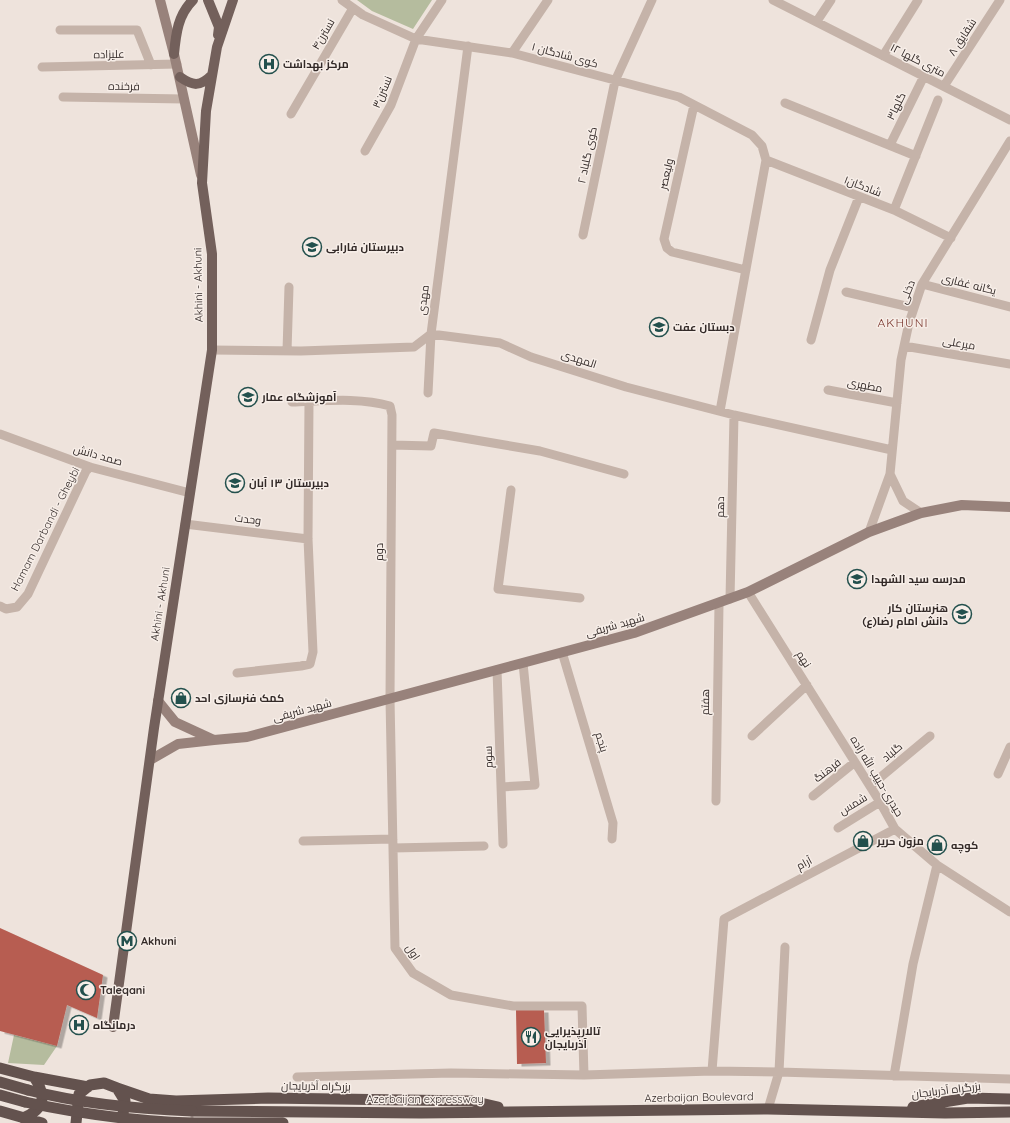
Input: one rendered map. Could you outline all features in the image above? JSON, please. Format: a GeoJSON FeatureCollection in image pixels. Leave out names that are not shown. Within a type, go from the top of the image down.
{"type":"FeatureCollection","features":[{"type":"Feature","properties":{"kind":"highway"},"geometry":{"type":"LineString","coordinates":[[0,1068],[34,1077],[88,1087]]}},
{"type":"Feature","properties":{"kind":"highway"},"geometry":{"type":"LineString","coordinates":[[23,1118],[35,1113],[42,1102],[42,1089],[34,1077]]}},
{"type":"Feature","properties":{"kind":"highway","name":"Azerbaijan expressway"},"geometry":{"type":"LineString","coordinates":[[0,1082],[59,1098],[102,1106],[145,1110],[421,1113],[514,1111]]}},
{"type":"Feature","properties":{"kind":"highway"},"geometry":{"type":"LineString","coordinates":[[76,1123],[79,1094],[88,1087],[104,1083],[117,1088],[125,1101],[122,1123]]}},
{"type":"Feature","properties":{"kind":"highway","name":"بزرگراه آذربایجان"},"geometry":{"type":"LineString","coordinates":[[117,1088],[149,1099],[176,1100],[268,1098],[472,1101],[514,1111]]}},
{"type":"Feature","properties":{"kind":"highway"},"geometry":{"type":"LineString","coordinates":[[0,1094],[25,1102],[100,1116],[144,1121],[192,1123],[283,1123]]}},
{"type":"Feature","properties":{"kind":"highway","name":"بزرگراه آذربایجان"},"geometry":{"type":"LineString","coordinates":[[884,1111],[968,1098],[1010,1099]]}},
{"type":"Feature","properties":{"kind":"highway"},"geometry":{"type":"LineString","coordinates":[[162,1123],[161,1118],[166,1107],[176,1100]]}},
{"type":"Feature","properties":{"kind":"highway","name":"Azerbaijan Boulevard"},"geometry":{"type":"LineString","coordinates":[[514,1111],[768,1109],[884,1111]]}},
{"type":"Feature","properties":{"kind":"highway"},"geometry":{"type":"LineString","coordinates":[[0,1111],[42,1123]]}},
{"type":"Feature","properties":{"kind":"highway"},"geometry":{"type":"LineString","coordinates":[[884,1111],[945,1113],[1010,1112]]}},
{"type":"Feature","properties":{"kind":"main road"},"geometry":{"type":"LineString","coordinates":[[160,0],[180,77],[202,183]]}},
{"type":"Feature","properties":{"kind":"main road"},"geometry":{"type":"LineString","coordinates":[[174,54],[177,28],[185,8],[193,0]]}},
{"type":"Feature","properties":{"kind":"main road"},"geometry":{"type":"LineString","coordinates":[[208,0],[219,27],[217,47]]}},
{"type":"Feature","properties":{"kind":"main road"},"geometry":{"type":"LineString","coordinates":[[217,47],[233,0]]}},
{"type":"Feature","properties":{"kind":"main road","name":"Akhini - Akhuni"},"geometry":{"type":"LineString","coordinates":[[113,1027],[158,701],[212,350],[212,254],[202,183],[206,111],[217,47]]}},
{"type":"Feature","properties":{"kind":"main road"},"geometry":{"type":"LineString","coordinates":[[180,77],[188,83],[196,84],[204,83],[212,75]]}},
{"type":"Feature","properties":{"kind":"main road","name":"شهید شریفی"},"geometry":{"type":"LineString","coordinates":[[150,760],[178,744],[247,737],[634,633],[719,604],[748,592],[869,532],[921,513],[962,505],[1010,507]]}},
{"type":"Feature","properties":{"kind":"main road"},"geometry":{"type":"LineString","coordinates":[[158,701],[175,722],[214,740]]}},
{"type":"Feature","properties":{"kind":"street","name":"کوی شادگان ۱"},"geometry":{"type":"LineString","coordinates":[[342,0],[362,16],[416,39],[512,53],[679,97],[752,135],[762,146],[766,160]]}},
{"type":"Feature","properties":{"kind":"street","name":"نسترن۳"},"geometry":{"type":"LineString","coordinates":[[365,151],[391,105],[416,39],[442,0]]}},
{"type":"Feature","properties":{"kind":"street"},"geometry":{"type":"LineString","coordinates":[[512,53],[548,0]]}},
{"type":"Feature","properties":{"kind":"street","name":"کوی گلباد ۲"},"geometry":{"type":"LineString","coordinates":[[583,235],[615,81],[652,0]]}},
{"type":"Feature","properties":{"kind":"street","name":"۱۲ متری گلها"},"geometry":{"type":"LineString","coordinates":[[774,0],[1010,120]]}},
{"type":"Feature","properties":{"kind":"street"},"geometry":{"type":"LineString","coordinates":[[817,21],[831,0]]}},
{"type":"Feature","properties":{"kind":"street"},"geometry":{"type":"LineString","coordinates":[[883,56],[918,0]]}},
{"type":"Feature","properties":{"kind":"street","name":"شقایق ۸"},"geometry":{"type":"LineString","coordinates":[[944,86],[1000,0]]}},
{"type":"Feature","properties":{"kind":"street","name":"نسترن۴"},"geometry":{"type":"LineString","coordinates":[[291,114],[353,8]]}},
{"type":"Feature","properties":{"kind":"street"},"geometry":{"type":"LineString","coordinates":[[60,30],[137,30],[151,65]]}},
{"type":"Feature","properties":{"kind":"street","name":"مهدی"},"geometry":{"type":"LineString","coordinates":[[428,394],[431,334],[468,46]]}},
{"type":"Feature","properties":{"kind":"street","name":"علیزاده"},"geometry":{"type":"LineString","coordinates":[[42,67],[177,64]]}},
{"type":"Feature","properties":{"kind":"street","name":"گلها۳"},"geometry":{"type":"LineString","coordinates":[[890,146],[924,76]]}},
{"type":"Feature","properties":{"kind":"street","name":"فرخنده"},"geometry":{"type":"LineString","coordinates":[[64,97],[184,98]]}},
{"type":"Feature","properties":{"kind":"street"},"geometry":{"type":"LineString","coordinates":[[894,210],[938,100]]}},
{"type":"Feature","properties":{"kind":"street"},"geometry":{"type":"LineString","coordinates":[[785,103],[916,156]]}},
{"type":"Feature","properties":{"kind":"street","name":"ولیعصر"},"geometry":{"type":"LineString","coordinates":[[694,105],[664,239],[667,248],[672,252],[746,270]]}},
{"type":"Feature","properties":{"kind":"street","name":"دخلی"},"geometry":{"type":"LineString","coordinates":[[869,532],[890,474],[904,346],[922,284],[1010,141]]}},
{"type":"Feature","properties":{"kind":"street"},"geometry":{"type":"LineString","coordinates":[[720,411],[766,160]]}},
{"type":"Feature","properties":{"kind":"street","name":"شادگان۱"},"geometry":{"type":"LineString","coordinates":[[766,160],[894,210],[951,238]]}},
{"type":"Feature","properties":{"kind":"street"},"geometry":{"type":"LineString","coordinates":[[811,340],[830,270],[859,197]]}},
{"type":"Feature","properties":{"kind":"street","name":"یگانه غفاری"},"geometry":{"type":"LineString","coordinates":[[922,284],[1010,307]]}},
{"type":"Feature","properties":{"kind":"street"},"geometry":{"type":"LineString","coordinates":[[287,351],[288,287]]}},
{"type":"Feature","properties":{"kind":"street"},"geometry":{"type":"LineString","coordinates":[[846,292],[914,308]]}},
{"type":"Feature","properties":{"kind":"street"},"geometry":{"type":"LineString","coordinates":[[212,350],[287,351],[414,347],[431,334]]}},
{"type":"Feature","properties":{"kind":"street","name":"المهدی"},"geometry":{"type":"LineString","coordinates":[[431,334],[500,343],[531,357],[626,387],[734,415],[892,450]]}},
{"type":"Feature","properties":{"kind":"street","name":"میرعلی"},"geometry":{"type":"LineString","coordinates":[[904,346],[1010,364]]}},
{"type":"Feature","properties":{"kind":"street","name":"مطهری"},"geometry":{"type":"LineString","coordinates":[[828,390],[897,404]]}},
{"type":"Feature","properties":{"kind":"street","name":"دوم"},"geometry":{"type":"LineString","coordinates":[[310,402],[354,400],[390,406],[392,415],[390,699]]}},
{"type":"Feature","properties":{"kind":"street"},"geometry":{"type":"LineString","coordinates":[[237,673],[310,664],[313,652],[308,539],[310,402],[292,402]]}},
{"type":"Feature","properties":{"kind":"street","name":"دهم"},"geometry":{"type":"LineString","coordinates":[[730,599],[734,415]]}},
{"type":"Feature","properties":{"kind":"street"},"geometry":{"type":"LineString","coordinates":[[392,445],[431,446],[434,433],[540,451],[624,474]]}},
{"type":"Feature","properties":{"kind":"street","name":"صمد دانش"},"geometry":{"type":"LineString","coordinates":[[0,434],[90,467],[190,493]]}},
{"type":"Feature","properties":{"kind":"street","name":"Hamam Darbandi - Gheybi"},"geometry":{"type":"LineString","coordinates":[[0,606],[6,609],[17,606],[28,594],[86,471],[90,467]]}},
{"type":"Feature","properties":{"kind":"street"},"geometry":{"type":"LineString","coordinates":[[890,474],[903,501],[921,513]]}},
{"type":"Feature","properties":{"kind":"street"},"geometry":{"type":"LineString","coordinates":[[511,490],[498,589],[580,598]]}},
{"type":"Feature","properties":{"kind":"street","name":"وحدت"},"geometry":{"type":"LineString","coordinates":[[185,524],[308,539]]}},
{"type":"Feature","properties":{"kind":"street","name":"نهم"},"geometry":{"type":"LineString","coordinates":[[748,592],[840,738]]}},
{"type":"Feature","properties":{"kind":"street","name":"هفتم"},"geometry":{"type":"LineString","coordinates":[[716,801],[719,604]]}},
{"type":"Feature","properties":{"kind":"street","name":"پنجم"},"geometry":{"type":"LineString","coordinates":[[562,652],[613,823],[612,839]]}},
{"type":"Feature","properties":{"kind":"street"},"geometry":{"type":"LineString","coordinates":[[501,787],[535,785],[523,663]]}},
{"type":"Feature","properties":{"kind":"street","name":"سوم"},"geometry":{"type":"LineString","coordinates":[[497,670],[503,844]]}},
{"type":"Feature","properties":{"kind":"street"},"geometry":{"type":"LineString","coordinates":[[752,736],[807,685]]}},
{"type":"Feature","properties":{"kind":"street","name":"اول"},"geometry":{"type":"LineString","coordinates":[[390,699],[395,948],[413,973],[451,994],[513,1006],[582,1006],[584,1075]]}},
{"type":"Feature","properties":{"kind":"street","name":"گلباد"},"geometry":{"type":"LineString","coordinates":[[870,786],[930,736]]}},
{"type":"Feature","properties":{"kind":"street","name":"حیدری-حبیب الله زاده"},"geometry":{"type":"LineString","coordinates":[[840,738],[880,802],[895,830],[937,865],[1010,912]]}},
{"type":"Feature","properties":{"kind":"street"},"geometry":{"type":"LineString","coordinates":[[998,774],[1010,747]]}},
{"type":"Feature","properties":{"kind":"street","name":"فرهنگ"},"geometry":{"type":"LineString","coordinates":[[813,796],[856,762]]}},
{"type":"Feature","properties":{"kind":"street","name":"شمس"},"geometry":{"type":"LineString","coordinates":[[838,828],[880,802]]}},
{"type":"Feature","properties":{"kind":"street","name":"آرام"},"geometry":{"type":"LineString","coordinates":[[712,1071],[724,919],[895,830]]}},
{"type":"Feature","properties":{"kind":"street"},"geometry":{"type":"LineString","coordinates":[[303,841],[393,839]]}},
{"type":"Feature","properties":{"kind":"street"},"geometry":{"type":"LineString","coordinates":[[393,848],[484,846]]}},
{"type":"Feature","properties":{"kind":"street"},"geometry":{"type":"LineString","coordinates":[[894,1076],[913,964],[937,865]]}},
{"type":"Feature","properties":{"kind":"street"},"geometry":{"type":"LineString","coordinates":[[768,1109],[779,1072],[785,947]]}},
{"type":"Feature","properties":{"kind":"street"},"geometry":{"type":"LineString","coordinates":[[297,1077],[451,1074],[584,1075],[712,1071],[1010,1079]]}},
{"type":"Feature","properties":{"kind":"green space"},"geometry":{"type":"Polygon","coordinates":[[[357,0],[432,0],[413,29],[372,11],[357,0]]]}},
{"type":"Feature","properties":{"kind":"green space"},"geometry":{"type":"Polygon","coordinates":[[[14,1035],[57,1046],[44,1065],[8,1063],[14,1035]]]}},
{"type":"Feature","properties":{"kind":"building"},"geometry":{"type":"Polygon","coordinates":[[[0,928],[103,975],[97,1018],[67,1005],[57,1046],[0,1031],[0,928]]]}},
{"type":"Feature","properties":{"kind":"building","name":"تالارپذیرایی آذربایجان"},"geometry":{"type":"Polygon","coordinates":[[[516,1010],[544,1010],[546,1063],[517,1064],[516,1010]]]}},
{"type":"Feature","properties":{"kind":"place","name":"مرکز بهداشت"},"geometry":{"type":"Point","coordinates":[269,64]}},
{"type":"Feature","properties":{"kind":"place","name":"دبیرستان فارابی"},"geometry":{"type":"Point","coordinates":[312,247]}},
{"type":"Feature","properties":{"kind":"place","name":"دبستان عفت"},"geometry":{"type":"Point","coordinates":[659,327]}},
{"type":"Feature","properties":{"kind":"place","name":"آموزشگاه عمار"},"geometry":{"type":"Point","coordinates":[248,397]}},
{"type":"Feature","properties":{"kind":"place","name":"دبیرستان ۱۳ آبان"},"geometry":{"type":"Point","coordinates":[235,483]}},
{"type":"Feature","properties":{"kind":"place","name":"مدرسه سید الشهدا"},"geometry":{"type":"Point","coordinates":[857,579]}},
{"type":"Feature","properties":{"kind":"place","name":"هنرستان کار دانش امام رضا(ع)"},"geometry":{"type":"Point","coordinates":[962,614]}},
{"type":"Feature","properties":{"kind":"place","name":"کمک فنرسازی احد"},"geometry":{"type":"Point","coordinates":[181,698]}},
{"type":"Feature","properties":{"kind":"place","name":"مزون حریر"},"geometry":{"type":"Point","coordinates":[863,841]}},
{"type":"Feature","properties":{"kind":"place","name":"کوچه"},"geometry":{"type":"Point","coordinates":[937,845]}},
{"type":"Feature","properties":{"kind":"place","name":"Akhuni"},"geometry":{"type":"Point","coordinates":[127,941]}},
{"type":"Feature","properties":{"kind":"place","name":"Taleqani"},"geometry":{"type":"Point","coordinates":[86,990]}},
{"type":"Feature","properties":{"kind":"place","name":"درمانگاه"},"geometry":{"type":"Point","coordinates":[79,1025]}},
{"type":"Feature","properties":{"kind":"place","name":"تالارپذیرایی آذربایجان"},"geometry":{"type":"Point","coordinates":[531,1037]}},
{"type":"Feature","properties":{"kind":"district","name":"AKHUNI"},"geometry":{"type":"Point","coordinates":[903,322]}}]}
